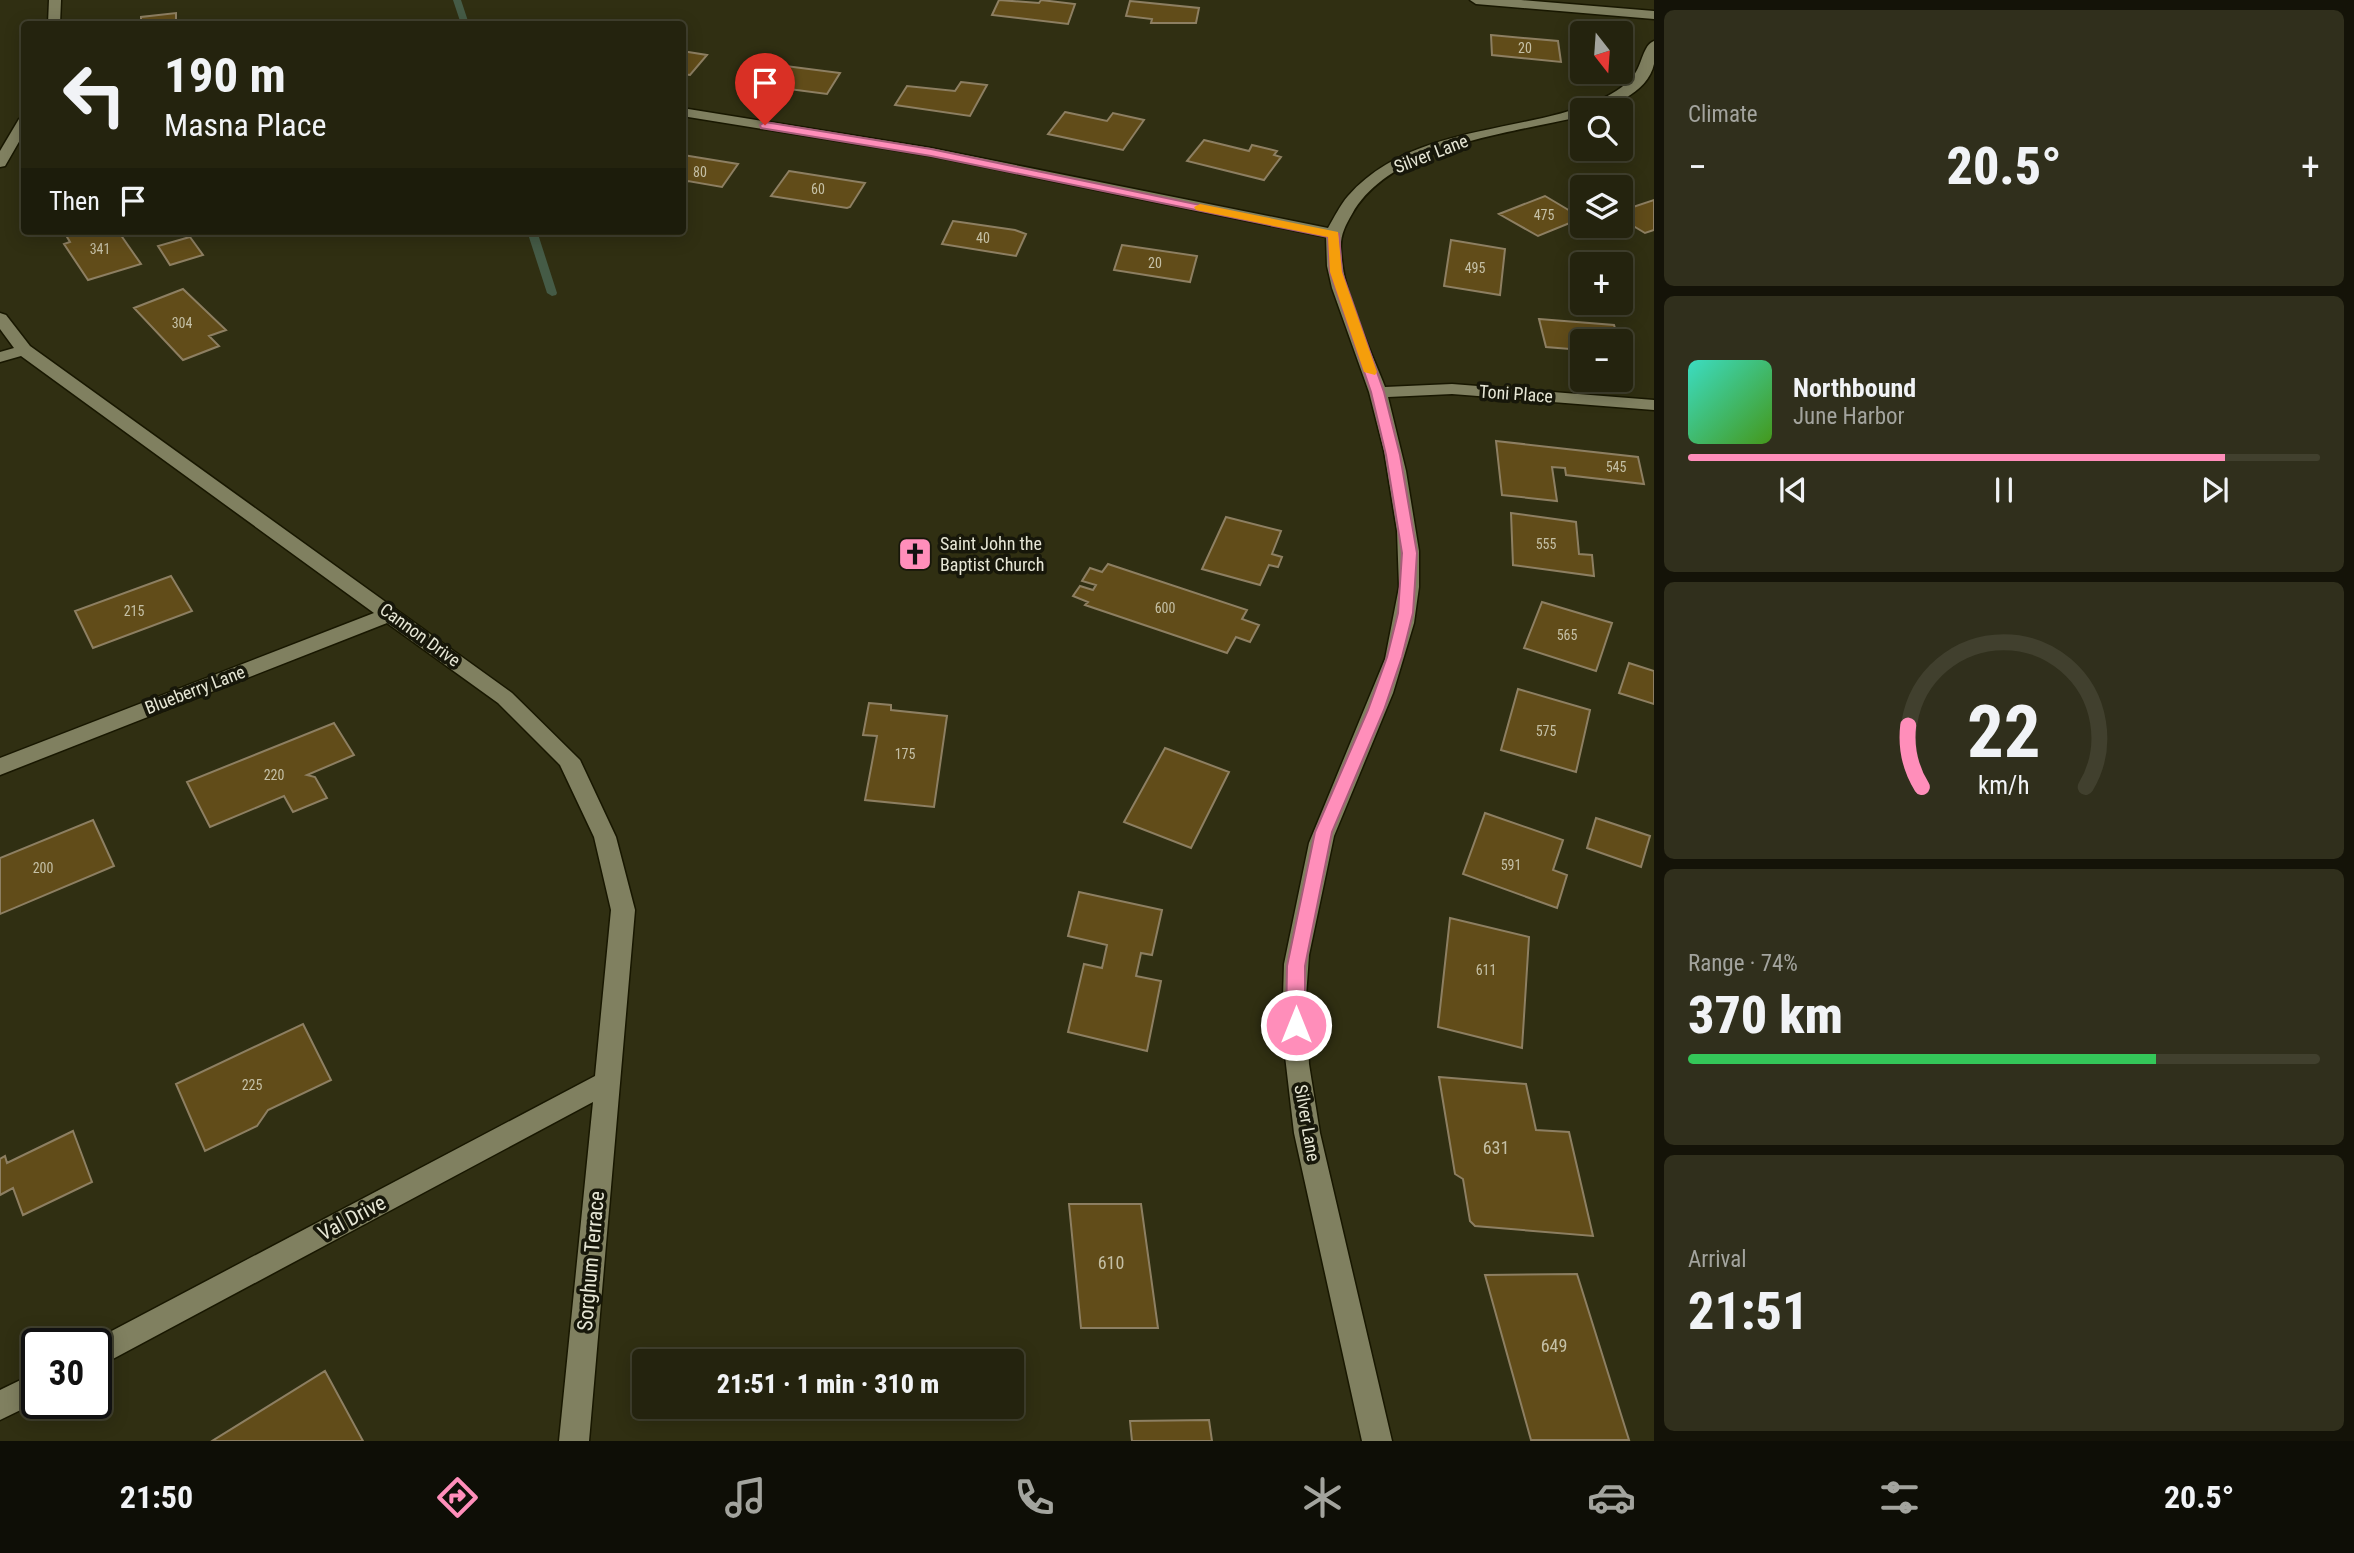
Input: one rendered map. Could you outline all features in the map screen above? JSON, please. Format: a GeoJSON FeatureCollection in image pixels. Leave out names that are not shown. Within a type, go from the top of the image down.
{"type":"FeatureCollection","features":[{"type":"Feature","properties":{"kind":"street"},"geometry":{"type":"LineString","coordinates":[[54,21],[55,0]]}},
{"type":"Feature","properties":{"kind":"street"},"geometry":{"type":"LineString","coordinates":[[1476,0],[1654,13],[1650,0]]}},
{"type":"Feature","properties":{"kind":"street"},"geometry":{"type":"LineString","coordinates":[[1610,98],[1637,83],[1649,65],[1654,45]]}},
{"type":"Feature","properties":{"kind":"street"},"geometry":{"type":"LineString","coordinates":[[686,113],[931,152],[1334,234]]}},
{"type":"Feature","properties":{"kind":"street","name":"Silver Lane"},"geometry":{"type":"LineString","coordinates":[[1377,1441],[1314,1165],[1299,1076],[1296,1001],[1296,966],[1324,832],[1376,710],[1405,613],[1409,553],[1393,455],[1378,392],[1336,272],[1334,234],[1348,207],[1371,182],[1401,162],[1449,144],[1570,115]]}},
{"type":"Feature","properties":{"kind":"street"},"geometry":{"type":"LineString","coordinates":[[0,163],[21,127]]}},
{"type":"Feature","properties":{"kind":"street","name":"Cannon Drive"},"geometry":{"type":"LineString","coordinates":[[0,318],[24,350],[505,698],[569,760],[606,837],[623,910],[607,1082]]}},
{"type":"Feature","properties":{"kind":"street"},"geometry":{"type":"LineString","coordinates":[[0,357],[24,350]]}},
{"type":"Feature","properties":{"kind":"street","name":"Toni Place"},"geometry":{"type":"LineString","coordinates":[[1378,392],[1452,389],[1654,404]]}},
{"type":"Feature","properties":{"kind":"street","name":"Blueberry Lane"},"geometry":{"type":"LineString","coordinates":[[0,767],[390,614]]}},
{"type":"Feature","properties":{"kind":"street","name":"Val Drive"},"geometry":{"type":"LineString","coordinates":[[112,1345],[607,1082]]}},
{"type":"Feature","properties":{"kind":"street","name":"Sorghum Terrace"},"geometry":{"type":"LineString","coordinates":[[574,1441],[607,1082]]}},
{"type":"Feature","properties":{"kind":"street"},"geometry":{"type":"LineString","coordinates":[[0,1406],[21,1395]]}},
{"type":"Feature","properties":{"kind":"building"},"geometry":{"type":"Polygon","coordinates":[[[999,0],[1039,3],[1041,0],[1075,4],[1068,24],[992,15],[999,0]]]}},
{"type":"Feature","properties":{"kind":"building"},"geometry":{"type":"Polygon","coordinates":[[[1130,1],[1199,8],[1196,23],[1151,23],[1152,19],[1126,16],[1130,1]]]}},
{"type":"Feature","properties":{"kind":"building"},"geometry":{"type":"Polygon","coordinates":[[[176,13],[176,21],[141,21],[141,17],[176,13]]]}},
{"type":"Feature","properties":{"kind":"building"},"geometry":{"type":"Polygon","coordinates":[[[1491,35],[1558,41],[1561,62],[1492,55],[1491,35]]]}},
{"type":"Feature","properties":{"kind":"building"},"geometry":{"type":"Polygon","coordinates":[[[686,52],[707,55],[690,75],[686,74],[686,52]]]}},
{"type":"Feature","properties":{"kind":"building"},"geometry":{"type":"Polygon","coordinates":[[[770,64],[840,73],[827,94],[759,85],[757,82],[770,64]]]}},
{"type":"Feature","properties":{"kind":"building"},"geometry":{"type":"Polygon","coordinates":[[[961,82],[987,85],[970,116],[895,105],[907,86],[955,91],[961,82]]]}},
{"type":"Feature","properties":{"kind":"building"},"geometry":{"type":"Polygon","coordinates":[[[1065,112],[1107,121],[1113,113],[1144,120],[1123,150],[1048,134],[1065,112]]]}},
{"type":"Feature","properties":{"kind":"building"},"geometry":{"type":"Polygon","coordinates":[[[1204,140],[1249,151],[1252,145],[1277,151],[1274,155],[1281,157],[1264,180],[1187,161],[1204,140]]]}},
{"type":"Feature","properties":{"kind":"building"},"geometry":{"type":"Polygon","coordinates":[[[686,155],[738,164],[722,187],[688,181],[686,184],[686,155]]]}},
{"type":"Feature","properties":{"kind":"building"},"geometry":{"type":"Polygon","coordinates":[[[789,171],[865,183],[847,208],[771,196],[789,171]]]}},
{"type":"Feature","properties":{"kind":"building"},"geometry":{"type":"Polygon","coordinates":[[[1545,196],[1570,211],[1570,223],[1538,236],[1499,214],[1545,196]]]}},
{"type":"Feature","properties":{"kind":"building"},"geometry":{"type":"Polygon","coordinates":[[[1654,200],[1654,230],[1645,233],[1633,226],[1633,207],[1654,200]]]}},
{"type":"Feature","properties":{"kind":"building"},"geometry":{"type":"Polygon","coordinates":[[[953,221],[1026,234],[1016,256],[942,244],[953,221]]]}},
{"type":"Feature","properties":{"kind":"building"},"geometry":{"type":"Polygon","coordinates":[[[66,235],[121,235],[141,264],[88,280],[64,244],[70,242],[66,235]]]}},
{"type":"Feature","properties":{"kind":"building"},"geometry":{"type":"Polygon","coordinates":[[[190,237],[203,255],[170,265],[158,246],[190,237]]]}},
{"type":"Feature","properties":{"kind":"building"},"geometry":{"type":"Polygon","coordinates":[[[1451,240],[1505,249],[1500,295],[1444,286],[1451,240]]]}},
{"type":"Feature","properties":{"kind":"building"},"geometry":{"type":"Polygon","coordinates":[[[1122,245],[1197,256],[1190,282],[1114,270],[1122,245]]]}},
{"type":"Feature","properties":{"kind":"building"},"geometry":{"type":"Polygon","coordinates":[[[183,289],[226,330],[209,336],[219,346],[183,360],[134,308],[183,289]]]}},
{"type":"Feature","properties":{"kind":"building"},"geometry":{"type":"Polygon","coordinates":[[[1539,319],[1614,325],[1615,329],[1570,329],[1570,349],[1546,347],[1539,319]]]}},
{"type":"Feature","properties":{"kind":"building"},"geometry":{"type":"Polygon","coordinates":[[[1496,441],[1638,457],[1644,484],[1566,475],[1565,468],[1552,467],[1557,501],[1502,495],[1496,441]]]}},
{"type":"Feature","properties":{"kind":"building"},"geometry":{"type":"Polygon","coordinates":[[[1511,513],[1576,522],[1579,554],[1592,555],[1594,576],[1513,565],[1511,513]]]}},
{"type":"Feature","properties":{"kind":"building"},"geometry":{"type":"Polygon","coordinates":[[[1226,517],[1281,531],[1272,554],[1282,557],[1278,567],[1269,565],[1260,585],[1202,569],[1226,517]]]}},
{"type":"Feature","properties":{"kind":"building"},"geometry":{"type":"Polygon","coordinates":[[[1108,564],[1247,610],[1242,619],[1259,625],[1250,642],[1236,637],[1227,653],[1085,605],[1088,602],[1073,596],[1080,586],[1093,590],[1096,585],[1082,581],[1090,568],[1102,572],[1108,564]]]}},
{"type":"Feature","properties":{"kind":"building"},"geometry":{"type":"Polygon","coordinates":[[[171,576],[192,611],[93,648],[75,611],[171,576]]]}},
{"type":"Feature","properties":{"kind":"building"},"geometry":{"type":"Polygon","coordinates":[[[1542,602],[1612,623],[1596,671],[1524,648],[1542,602]]]}},
{"type":"Feature","properties":{"kind":"building"},"geometry":{"type":"Polygon","coordinates":[[[1629,663],[1654,671],[1654,704],[1619,693],[1629,663]]]}},
{"type":"Feature","properties":{"kind":"building"},"geometry":{"type":"Polygon","coordinates":[[[1518,689],[1590,710],[1576,772],[1501,750],[1518,689]]]}},
{"type":"Feature","properties":{"kind":"building"},"geometry":{"type":"Polygon","coordinates":[[[869,703],[891,705],[891,710],[947,716],[934,807],[865,800],[877,736],[863,735],[869,703]]]}},
{"type":"Feature","properties":{"kind":"building"},"geometry":{"type":"Polygon","coordinates":[[[334,723],[354,755],[307,775],[315,777],[327,798],[293,812],[284,796],[210,827],[187,782],[334,723]]]}},
{"type":"Feature","properties":{"kind":"building"},"geometry":{"type":"Polygon","coordinates":[[[1165,748],[1229,772],[1191,848],[1124,822],[1165,748]]]}},
{"type":"Feature","properties":{"kind":"building"},"geometry":{"type":"Polygon","coordinates":[[[1485,813],[1563,840],[1553,870],[1567,875],[1557,908],[1463,874],[1485,813]]]}},
{"type":"Feature","properties":{"kind":"building"},"geometry":{"type":"Polygon","coordinates":[[[1596,818],[1650,836],[1641,867],[1587,848],[1596,818]]]}},
{"type":"Feature","properties":{"kind":"building"},"geometry":{"type":"Polygon","coordinates":[[[93,820],[114,866],[0,914],[0,858],[93,820]]]}},
{"type":"Feature","properties":{"kind":"building"},"geometry":{"type":"Polygon","coordinates":[[[1079,892],[1162,910],[1152,955],[1141,953],[1136,976],[1161,981],[1147,1051],[1068,1032],[1084,964],[1102,968],[1107,945],[1068,936],[1079,892]]]}},
{"type":"Feature","properties":{"kind":"building"},"geometry":{"type":"Polygon","coordinates":[[[1450,918],[1529,937],[1522,1048],[1438,1027],[1450,918]]]}},
{"type":"Feature","properties":{"kind":"building"},"geometry":{"type":"Polygon","coordinates":[[[303,1024],[331,1080],[268,1110],[257,1126],[205,1151],[176,1084],[303,1024]]]}},
{"type":"Feature","properties":{"kind":"building"},"geometry":{"type":"Polygon","coordinates":[[[1439,1077],[1526,1084],[1536,1130],[1569,1132],[1593,1236],[1475,1226],[1470,1221],[1463,1179],[1455,1174],[1439,1077]]]}},
{"type":"Feature","properties":{"kind":"building"},"geometry":{"type":"Polygon","coordinates":[[[73,1131],[92,1182],[23,1215],[13,1188],[0,1195],[0,1159],[5,1156],[7,1163],[73,1131]]]}},
{"type":"Feature","properties":{"kind":"building"},"geometry":{"type":"Polygon","coordinates":[[[1069,1204],[1141,1204],[1158,1328],[1081,1328],[1069,1204]]]}},
{"type":"Feature","properties":{"kind":"building"},"geometry":{"type":"Polygon","coordinates":[[[1577,1274],[1629,1440],[1531,1440],[1485,1275],[1577,1274]]]}},
{"type":"Feature","properties":{"kind":"building"},"geometry":{"type":"Polygon","coordinates":[[[325,1371],[363,1441],[212,1441],[325,1371]]]}},
{"type":"Feature","properties":{"kind":"building"},"geometry":{"type":"Polygon","coordinates":[[[1209,1420],[1212,1441],[1132,1441],[1130,1421],[1209,1420]]]}},
{"type":"Feature","properties":{"kind":"waterway"},"geometry":{"type":"LineString","coordinates":[[457,0],[464,21]]}},
{"type":"Feature","properties":{"kind":"waterway"},"geometry":{"type":"LineString","coordinates":[[533,235],[552,293]]}},
{"type":"Feature","properties":{"kind":"slow traffic"},"geometry":{"type":"LineString","coordinates":[[1200,207],[1334,234],[1336,272],[1370,372]]}},
{"type":"Feature","properties":{"kind":"place","name":"Saint John the Baptist Church"},"geometry":{"type":"Point","coordinates":[915,554]}},
{"type":"Feature","properties":{"kind":"route"},"geometry":{"type":"LineString","coordinates":[[765,125],[931,152],[1334,234],[1336,272],[1378,392],[1393,455],[1409,553],[1405,613],[1395,657],[1376,710],[1324,832],[1296,966],[1296,1025]]}}]}
